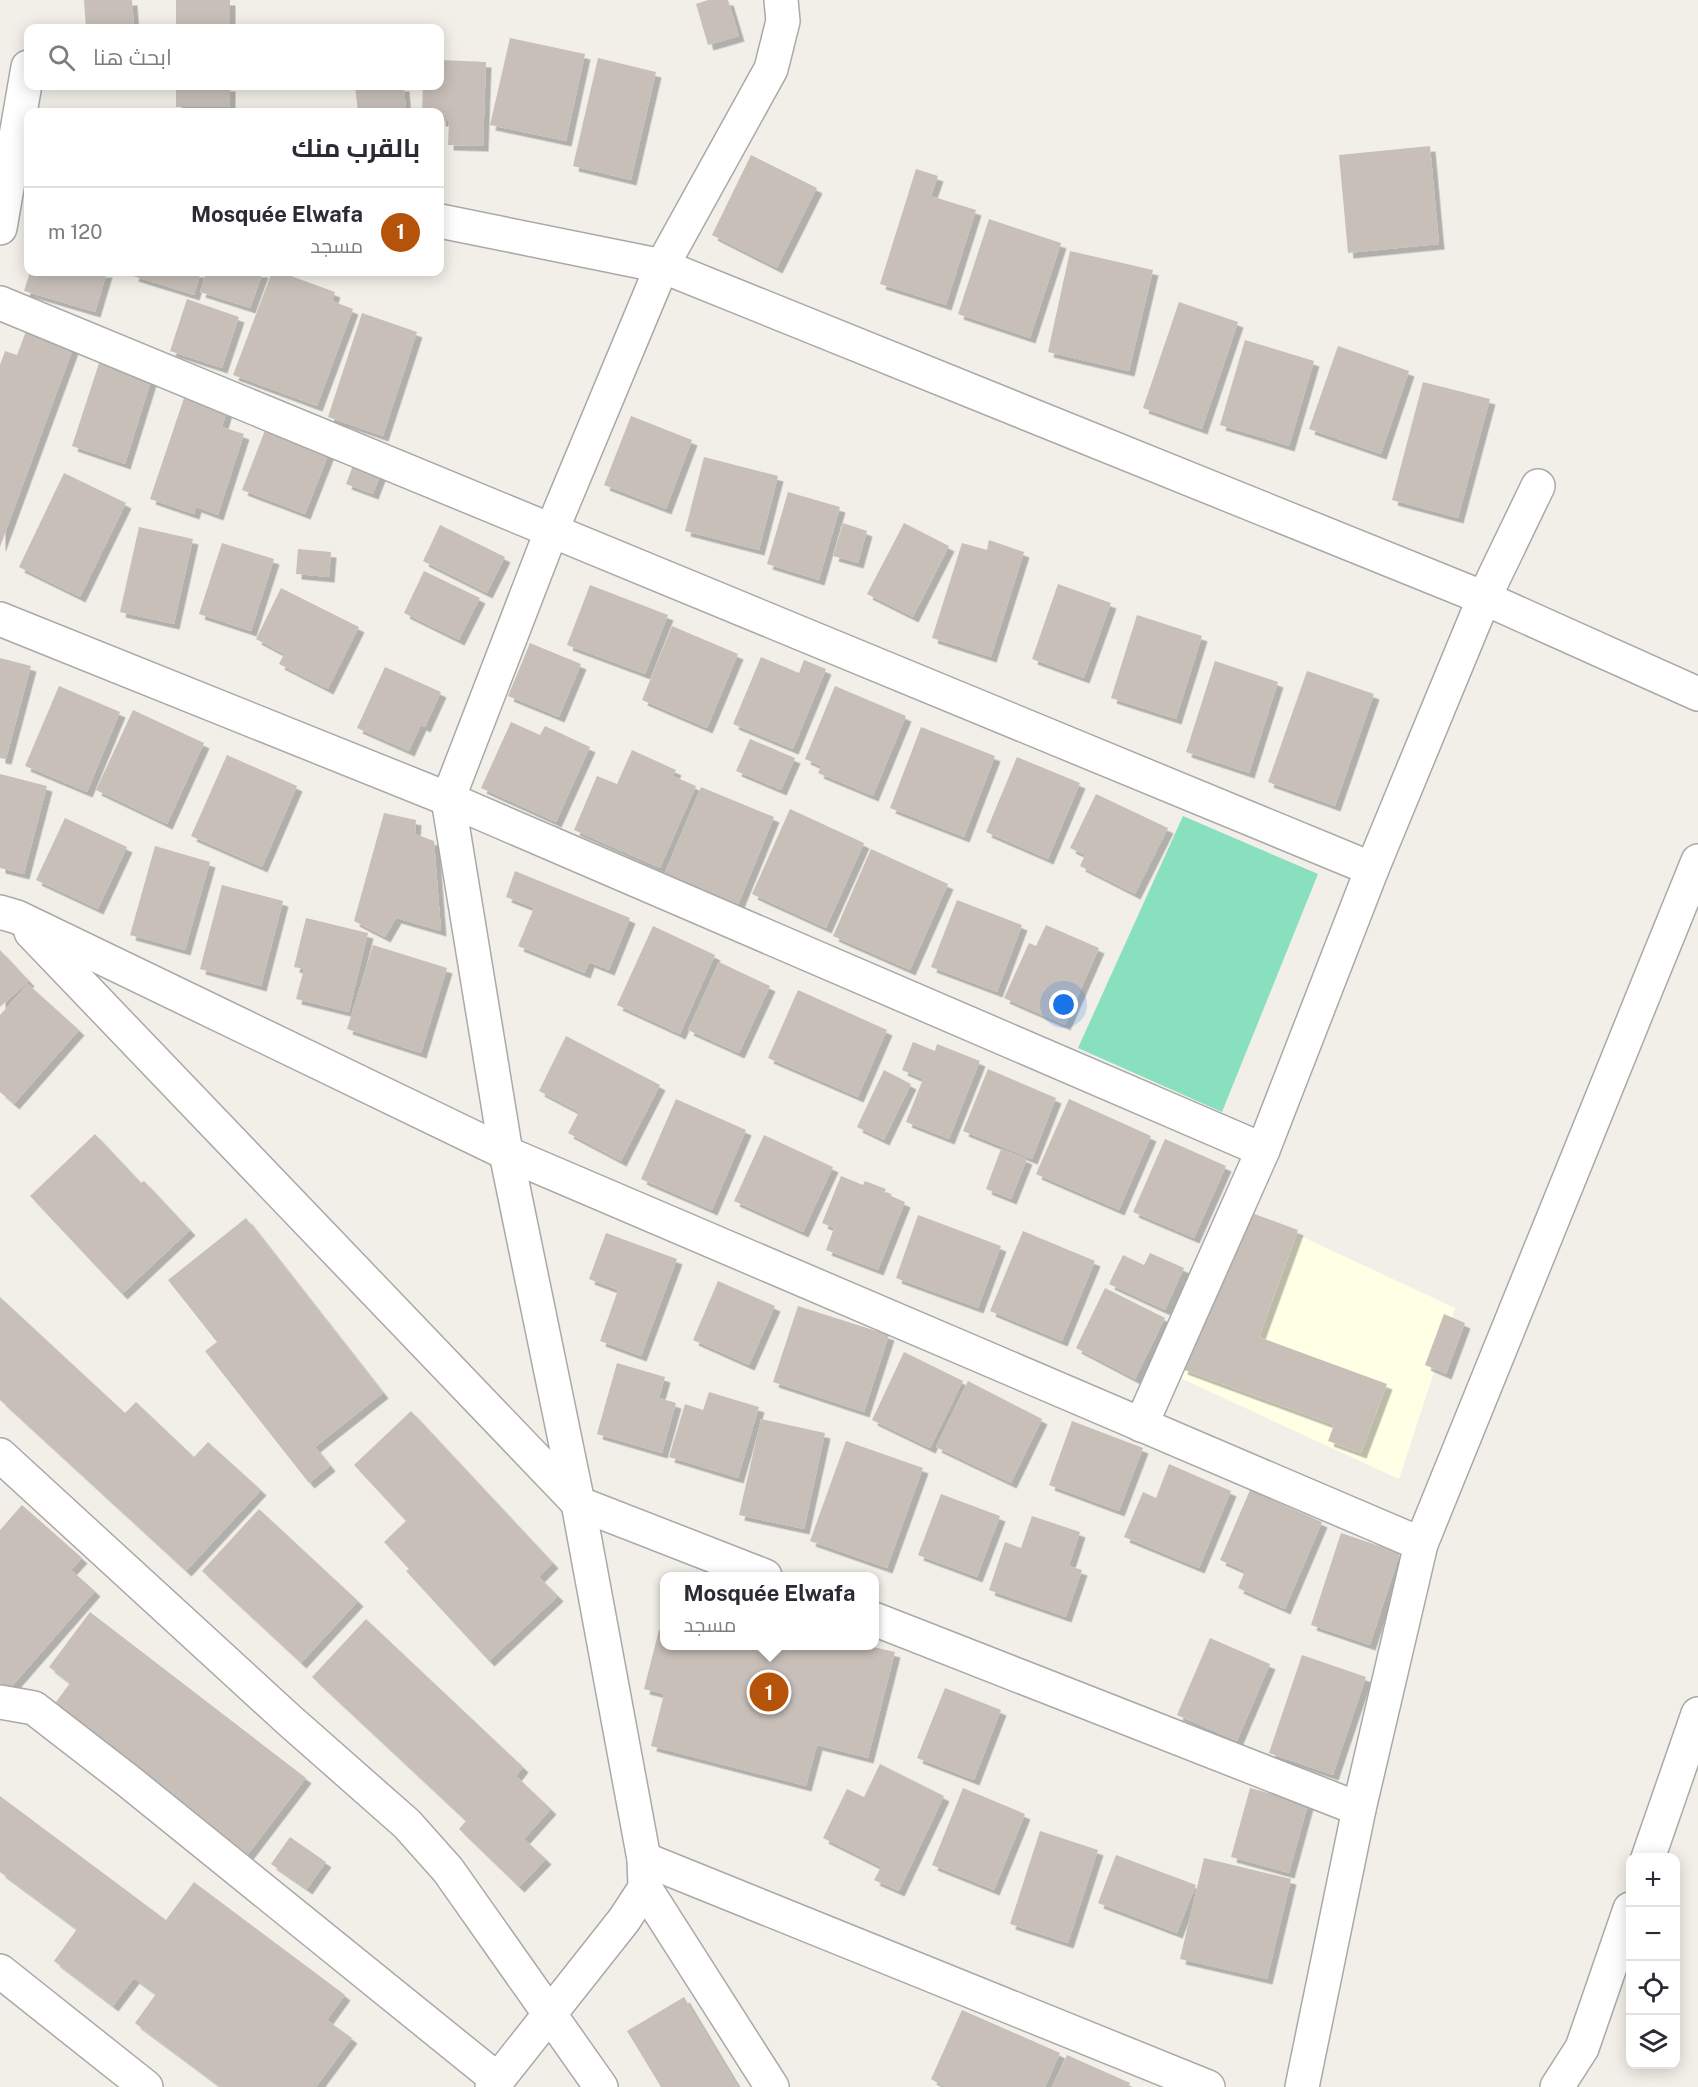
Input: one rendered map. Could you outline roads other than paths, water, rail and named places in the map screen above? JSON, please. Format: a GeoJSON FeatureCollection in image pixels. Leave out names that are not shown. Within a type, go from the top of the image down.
{"type":"FeatureCollection","features":[{"type":"Feature","properties":{"kind":"street"},"geometry":{"type":"LineString","coordinates":[[771,2087],[645,1874],[578,1503],[506,1153],[448,799],[551,532],[662,266],[771,69],[783,21],[782,0]]}},
{"type":"Feature","properties":{"kind":"street"},"geometry":{"type":"LineString","coordinates":[[0,228],[24,89]]}},
{"type":"Feature","properties":{"kind":"street"},"geometry":{"type":"LineString","coordinates":[[444,222],[662,266],[1485,598],[1698,694]]}},
{"type":"Feature","properties":{"kind":"street"},"geometry":{"type":"LineString","coordinates":[[0,303],[1372,869]]}},
{"type":"Feature","properties":{"kind":"street"},"geometry":{"type":"LineString","coordinates":[[1141,1425],[1263,1150],[1372,869],[1485,598],[1538,486]]}},
{"type":"Feature","properties":{"kind":"street"},"geometry":{"type":"LineString","coordinates":[[0,619],[448,799],[1263,1150]]}},
{"type":"Feature","properties":{"kind":"street"},"geometry":{"type":"LineString","coordinates":[[1302,2087],[1359,1809],[1421,1544],[1698,861]]}},
{"type":"Feature","properties":{"kind":"street"},"geometry":{"type":"LineString","coordinates":[[9,915],[506,1153],[1421,1544]]}},
{"type":"Feature","properties":{"kind":"street"},"geometry":{"type":"LineString","coordinates":[[9,915],[578,1503],[755,1572]]}},
{"type":"Feature","properties":{"kind":"street"},"geometry":{"type":"LineString","coordinates":[[0,1455],[280,1712],[407,1824],[448,1870],[601,2087]]}},
{"type":"Feature","properties":{"kind":"street"},"geometry":{"type":"LineString","coordinates":[[879,1621],[1359,1809]]}},
{"type":"Feature","properties":{"kind":"street"},"geometry":{"type":"LineString","coordinates":[[0,1702],[34,1708],[44,1715],[127,1780],[495,2084],[624,1920],[645,1874]]}},
{"type":"Feature","properties":{"kind":"street"},"geometry":{"type":"LineString","coordinates":[[1649,1853],[1698,1714]]}},
{"type":"Feature","properties":{"kind":"street"},"geometry":{"type":"LineString","coordinates":[[645,1874],[1208,2087]]}},
{"type":"Feature","properties":{"kind":"street"},"geometry":{"type":"LineString","coordinates":[[1557,2087],[1582,2048],[1626,1921]]}},
{"type":"Feature","properties":{"kind":"street"},"geometry":{"type":"LineString","coordinates":[[0,1971],[146,2087]]}},
{"type":"Feature","properties":{"kind":"place","name":"Mosquée Elwafa"},"geometry":{"type":"Point","coordinates":[769,1692]}}]}
